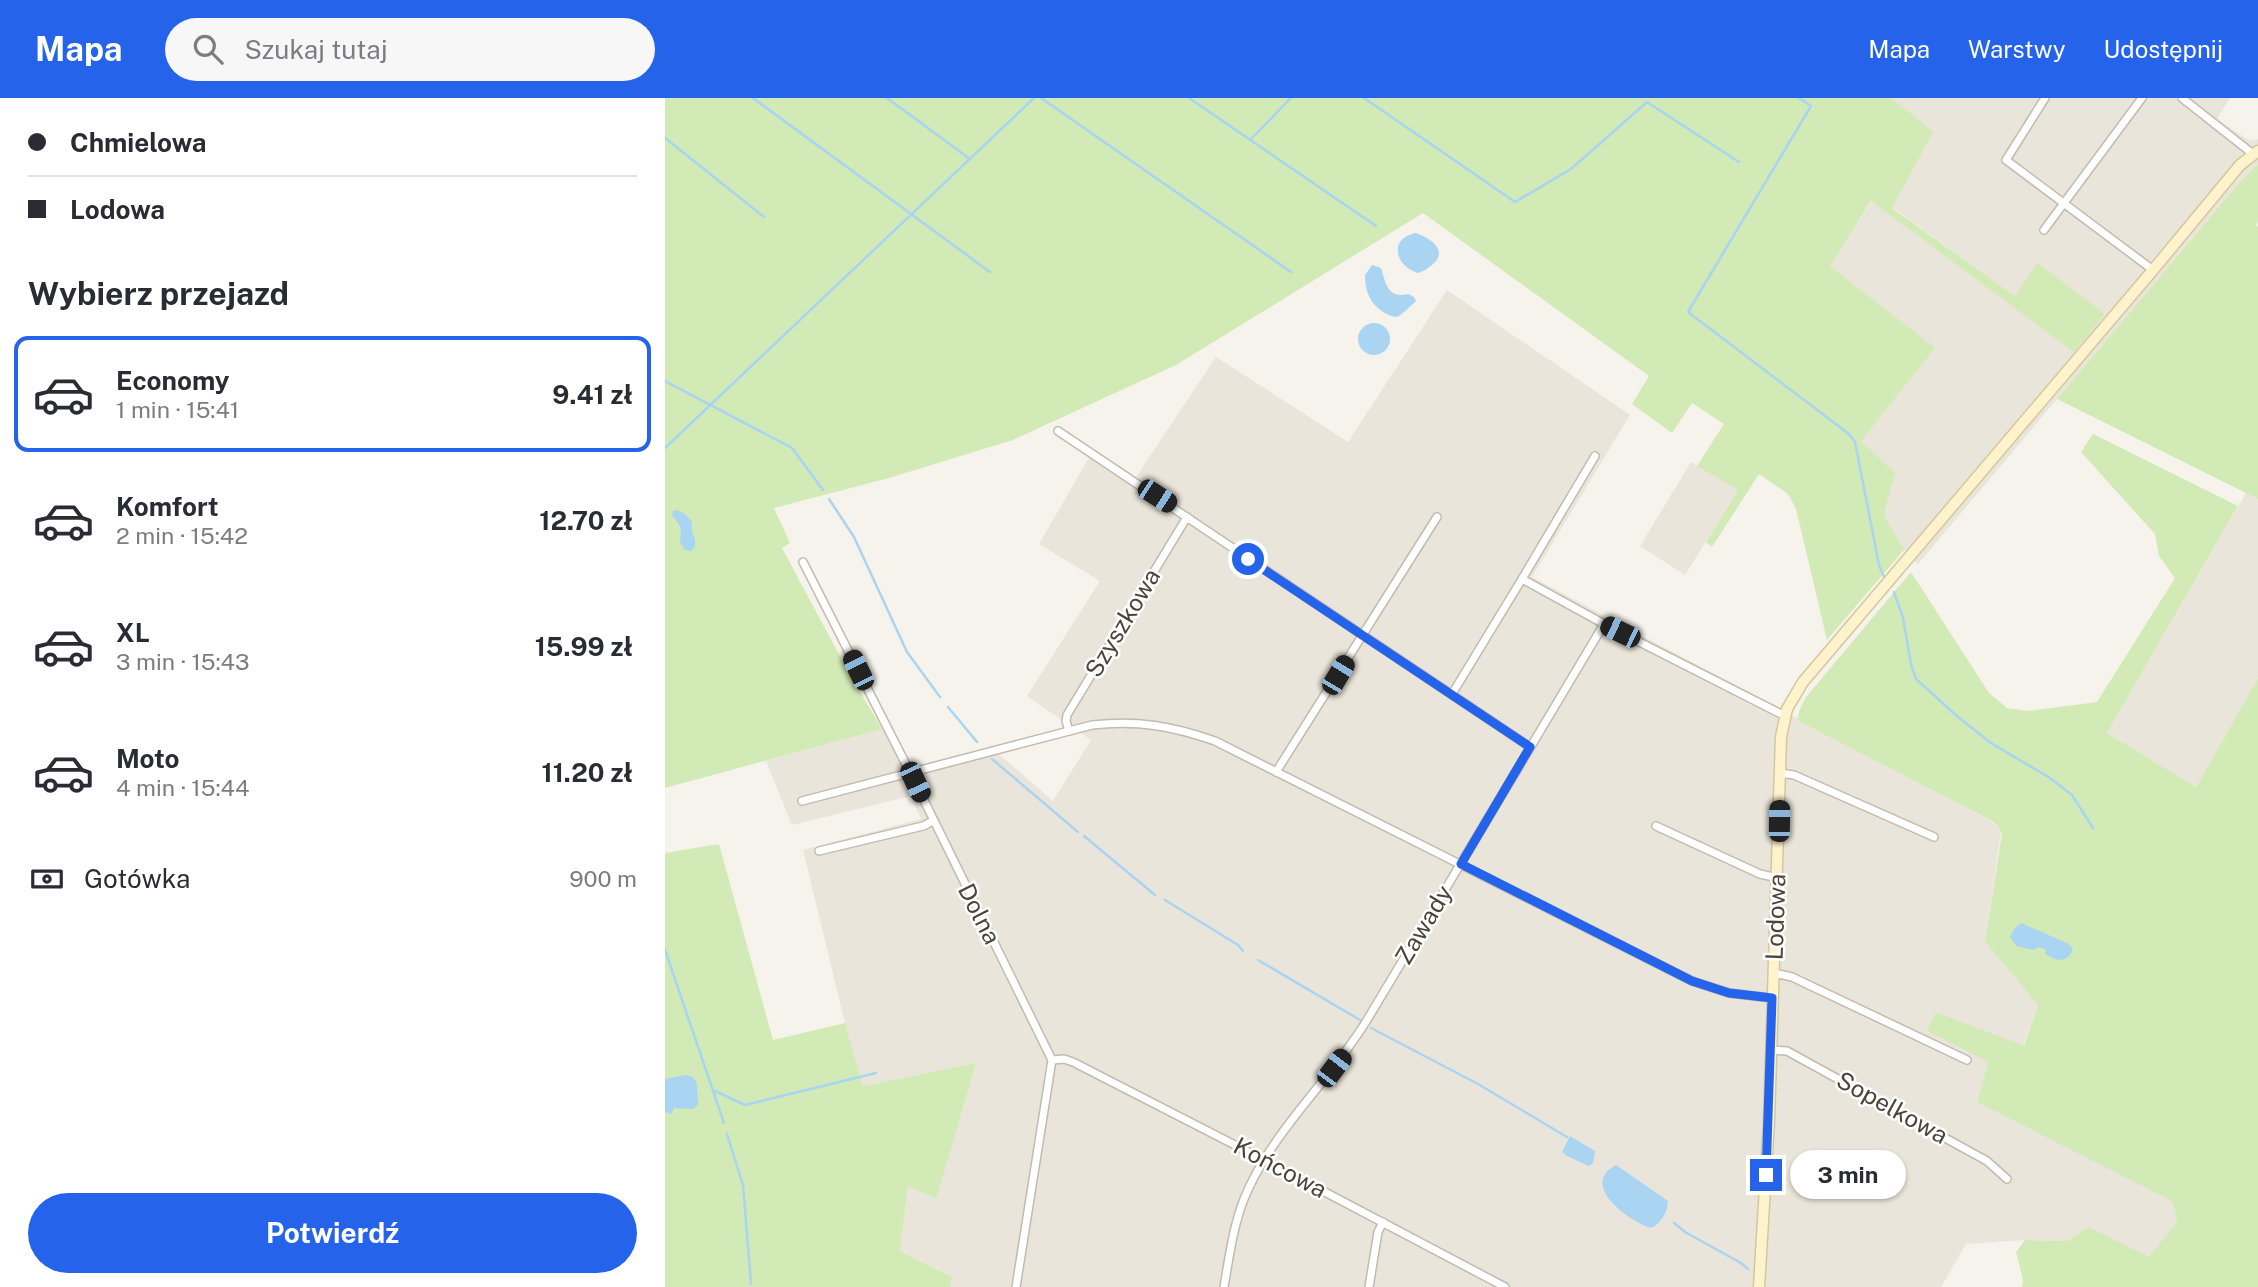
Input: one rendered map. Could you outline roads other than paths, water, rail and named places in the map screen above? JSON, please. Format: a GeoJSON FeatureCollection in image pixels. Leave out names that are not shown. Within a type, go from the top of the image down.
{"type":"FeatureCollection","features":[{"type":"Feature","properties":{"kind":"street"},"geometry":{"type":"LineString","coordinates":[[2045,98],[2006,160],[2153,270]]}},
{"type":"Feature","properties":{"kind":"street"},"geometry":{"type":"LineString","coordinates":[[2044,230],[2143,98]]}},
{"type":"Feature","properties":{"kind":"street"},"geometry":{"type":"LineString","coordinates":[[1522,579],[1785,716],[1792,699],[1804,682],[2240,165],[2256,152],[2184,98]]}},
{"type":"Feature","properties":{"kind":"street"},"geometry":{"type":"LineString","coordinates":[[1058,431],[1530,747]]}},
{"type":"Feature","properties":{"kind":"street"},"geometry":{"type":"LineString","coordinates":[[1452,694],[1595,456]]}},
{"type":"Feature","properties":{"kind":"street","name":"Szyszkowa"},"geometry":{"type":"LineString","coordinates":[[1069,731],[1067,715],[1188,517]]}},
{"type":"Feature","properties":{"kind":"street"},"geometry":{"type":"LineString","coordinates":[[1276,772],[1437,517]]}},
{"type":"Feature","properties":{"kind":"street","name":"Dolna"},"geometry":{"type":"LineString","coordinates":[[803,562],[1052,1059]]}},
{"type":"Feature","properties":{"kind":"street","name":"Zawady"},"geometry":{"type":"LineString","coordinates":[[1224,1287],[1239,1213],[1245,1196],[1265,1160],[1355,1039],[1604,624]]}},
{"type":"Feature","properties":{"kind":"street","name":"Lodowa"},"geometry":{"type":"LineString","coordinates":[[1759,1287],[1778,878],[1781,737],[1785,716]]}},
{"type":"Feature","properties":{"kind":"street"},"geometry":{"type":"LineString","coordinates":[[801,801],[1069,731],[1112,723],[1165,726],[1216,741],[1692,981],[1729,993],[1772,998]]}},
{"type":"Feature","properties":{"kind":"street"},"geometry":{"type":"LineString","coordinates":[[1780,773],[1794,775],[1934,837]]}},
{"type":"Feature","properties":{"kind":"street"},"geometry":{"type":"LineString","coordinates":[[819,851],[923,826],[933,821]]}},
{"type":"Feature","properties":{"kind":"street"},"geometry":{"type":"LineString","coordinates":[[1656,826],[1760,874],[1778,878]]}},
{"type":"Feature","properties":{"kind":"street"},"geometry":{"type":"LineString","coordinates":[[1774,973],[1792,977],[1967,1060]]}},
{"type":"Feature","properties":{"kind":"street","name":"Sopelkowa"},"geometry":{"type":"LineString","coordinates":[[1771,1050],[1787,1051],[1987,1161],[2007,1179]]}},
{"type":"Feature","properties":{"kind":"street"},"geometry":{"type":"LineString","coordinates":[[1016,1287],[1052,1059]]}},
{"type":"Feature","properties":{"kind":"street","name":"Końcowa"},"geometry":{"type":"LineString","coordinates":[[1052,1059],[1073,1062],[1505,1287]]}},
{"type":"Feature","properties":{"kind":"street"},"geometry":{"type":"LineString","coordinates":[[1369,1287],[1378,1231],[1383,1222]]}},
{"type":"Feature","properties":{"kind":"water"},"geometry":{"type":"Polygon","coordinates":[[[1415,233],[1431,241],[1439,254],[1433,264],[1418,273],[1404,264],[1398,252],[1401,241],[1415,233]]]}},
{"type":"Feature","properties":{"kind":"water"},"geometry":{"type":"Polygon","coordinates":[[[1372,265],[1381,268],[1386,284],[1392,292],[1414,297],[1416,301],[1399,316],[1394,317],[1383,312],[1370,298],[1365,275],[1372,265]]]}},
{"type":"Feature","properties":{"kind":"water"},"geometry":{"type":"Polygon","coordinates":[[[1374,323],[1385,328],[1390,339],[1385,350],[1374,355],[1363,350],[1358,339],[1363,328],[1374,323]]]}},
{"type":"Feature","properties":{"kind":"water"},"geometry":{"type":"Polygon","coordinates":[[[677,510],[692,522],[695,547],[691,551],[685,550],[680,543],[679,524],[672,515],[673,511],[677,510]]]}},
{"type":"Feature","properties":{"kind":"water"},"geometry":{"type":"Polygon","coordinates":[[[2021,923],[2069,944],[2073,950],[2067,958],[2061,960],[2045,954],[2046,950],[2040,947],[2033,950],[2016,946],[2010,937],[2021,923]]]}},
{"type":"Feature","properties":{"kind":"water"},"geometry":{"type":"Polygon","coordinates":[[[686,1075],[693,1077],[697,1084],[698,1105],[693,1109],[674,1108],[671,1114],[665,1112],[665,1079],[686,1075]]]}},
{"type":"Feature","properties":{"kind":"water"},"geometry":{"type":"Polygon","coordinates":[[[1570,1136],[1595,1151],[1593,1163],[1589,1166],[1562,1152],[1570,1136]]]}},
{"type":"Feature","properties":{"kind":"water"},"geometry":{"type":"Polygon","coordinates":[[[1616,1165],[1668,1201],[1667,1209],[1658,1224],[1651,1228],[1642,1224],[1611,1202],[1602,1182],[1606,1173],[1616,1165]]]}},
{"type":"Feature","properties":{"kind":"waterway"},"geometry":{"type":"LineString","coordinates":[[753,98],[990,272]]}},
{"type":"Feature","properties":{"kind":"waterway"},"geometry":{"type":"LineString","coordinates":[[887,98],[970,159]]}},
{"type":"Feature","properties":{"kind":"waterway"},"geometry":{"type":"LineString","coordinates":[[665,448],[1034,98]]}},
{"type":"Feature","properties":{"kind":"waterway"},"geometry":{"type":"LineString","coordinates":[[1041,98],[1291,272]]}},
{"type":"Feature","properties":{"kind":"waterway"},"geometry":{"type":"LineString","coordinates":[[1189,98],[1376,226]]}},
{"type":"Feature","properties":{"kind":"waterway"},"geometry":{"type":"LineString","coordinates":[[1250,140],[1291,98]]}},
{"type":"Feature","properties":{"kind":"waterway"},"geometry":{"type":"LineString","coordinates":[[1364,98],[1515,202],[1571,169],[1647,102],[1739,162]]}},
{"type":"Feature","properties":{"kind":"waterway"},"geometry":{"type":"LineString","coordinates":[[1799,98],[1811,106],[1688,312],[1849,434],[1855,442],[1879,565],[1884,577]]}},
{"type":"Feature","properties":{"kind":"waterway"},"geometry":{"type":"LineString","coordinates":[[665,138],[764,217]]}},
{"type":"Feature","properties":{"kind":"waterway"},"geometry":{"type":"LineString","coordinates":[[665,381],[792,448],[823,490]]}},
{"type":"Feature","properties":{"kind":"waterway"},"geometry":{"type":"LineString","coordinates":[[829,499],[854,537],[907,652],[940,697]]}},
{"type":"Feature","properties":{"kind":"waterway"},"geometry":{"type":"LineString","coordinates":[[1894,592],[1903,618],[1916,679],[1991,743],[2050,778],[2072,795],[2093,828]]}},
{"type":"Feature","properties":{"kind":"waterway"},"geometry":{"type":"LineString","coordinates":[[948,707],[977,742]]}},
{"type":"Feature","properties":{"kind":"waterway"},"geometry":{"type":"LineString","coordinates":[[992,759],[1078,832]]}},
{"type":"Feature","properties":{"kind":"waterway"},"geometry":{"type":"LineString","coordinates":[[1084,836],[1155,895]]}},
{"type":"Feature","properties":{"kind":"waterway"},"geometry":{"type":"LineString","coordinates":[[1165,900],[1238,945],[1243,951]]}},
{"type":"Feature","properties":{"kind":"waterway"},"geometry":{"type":"LineString","coordinates":[[665,950],[724,1123]]}},
{"type":"Feature","properties":{"kind":"waterway"},"geometry":{"type":"LineString","coordinates":[[1258,960],[1360,1020]]}},
{"type":"Feature","properties":{"kind":"waterway"},"geometry":{"type":"LineString","coordinates":[[1371,1028],[1478,1084],[1567,1137]]}},
{"type":"Feature","properties":{"kind":"waterway"},"geometry":{"type":"LineString","coordinates":[[715,1091],[745,1105],[876,1073]]}},
{"type":"Feature","properties":{"kind":"waterway"},"geometry":{"type":"LineString","coordinates":[[727,1134],[743,1185],[751,1284]]}},
{"type":"Feature","properties":{"kind":"waterway"},"geometry":{"type":"LineString","coordinates":[[1674,1223],[1748,1269]]}}]}
